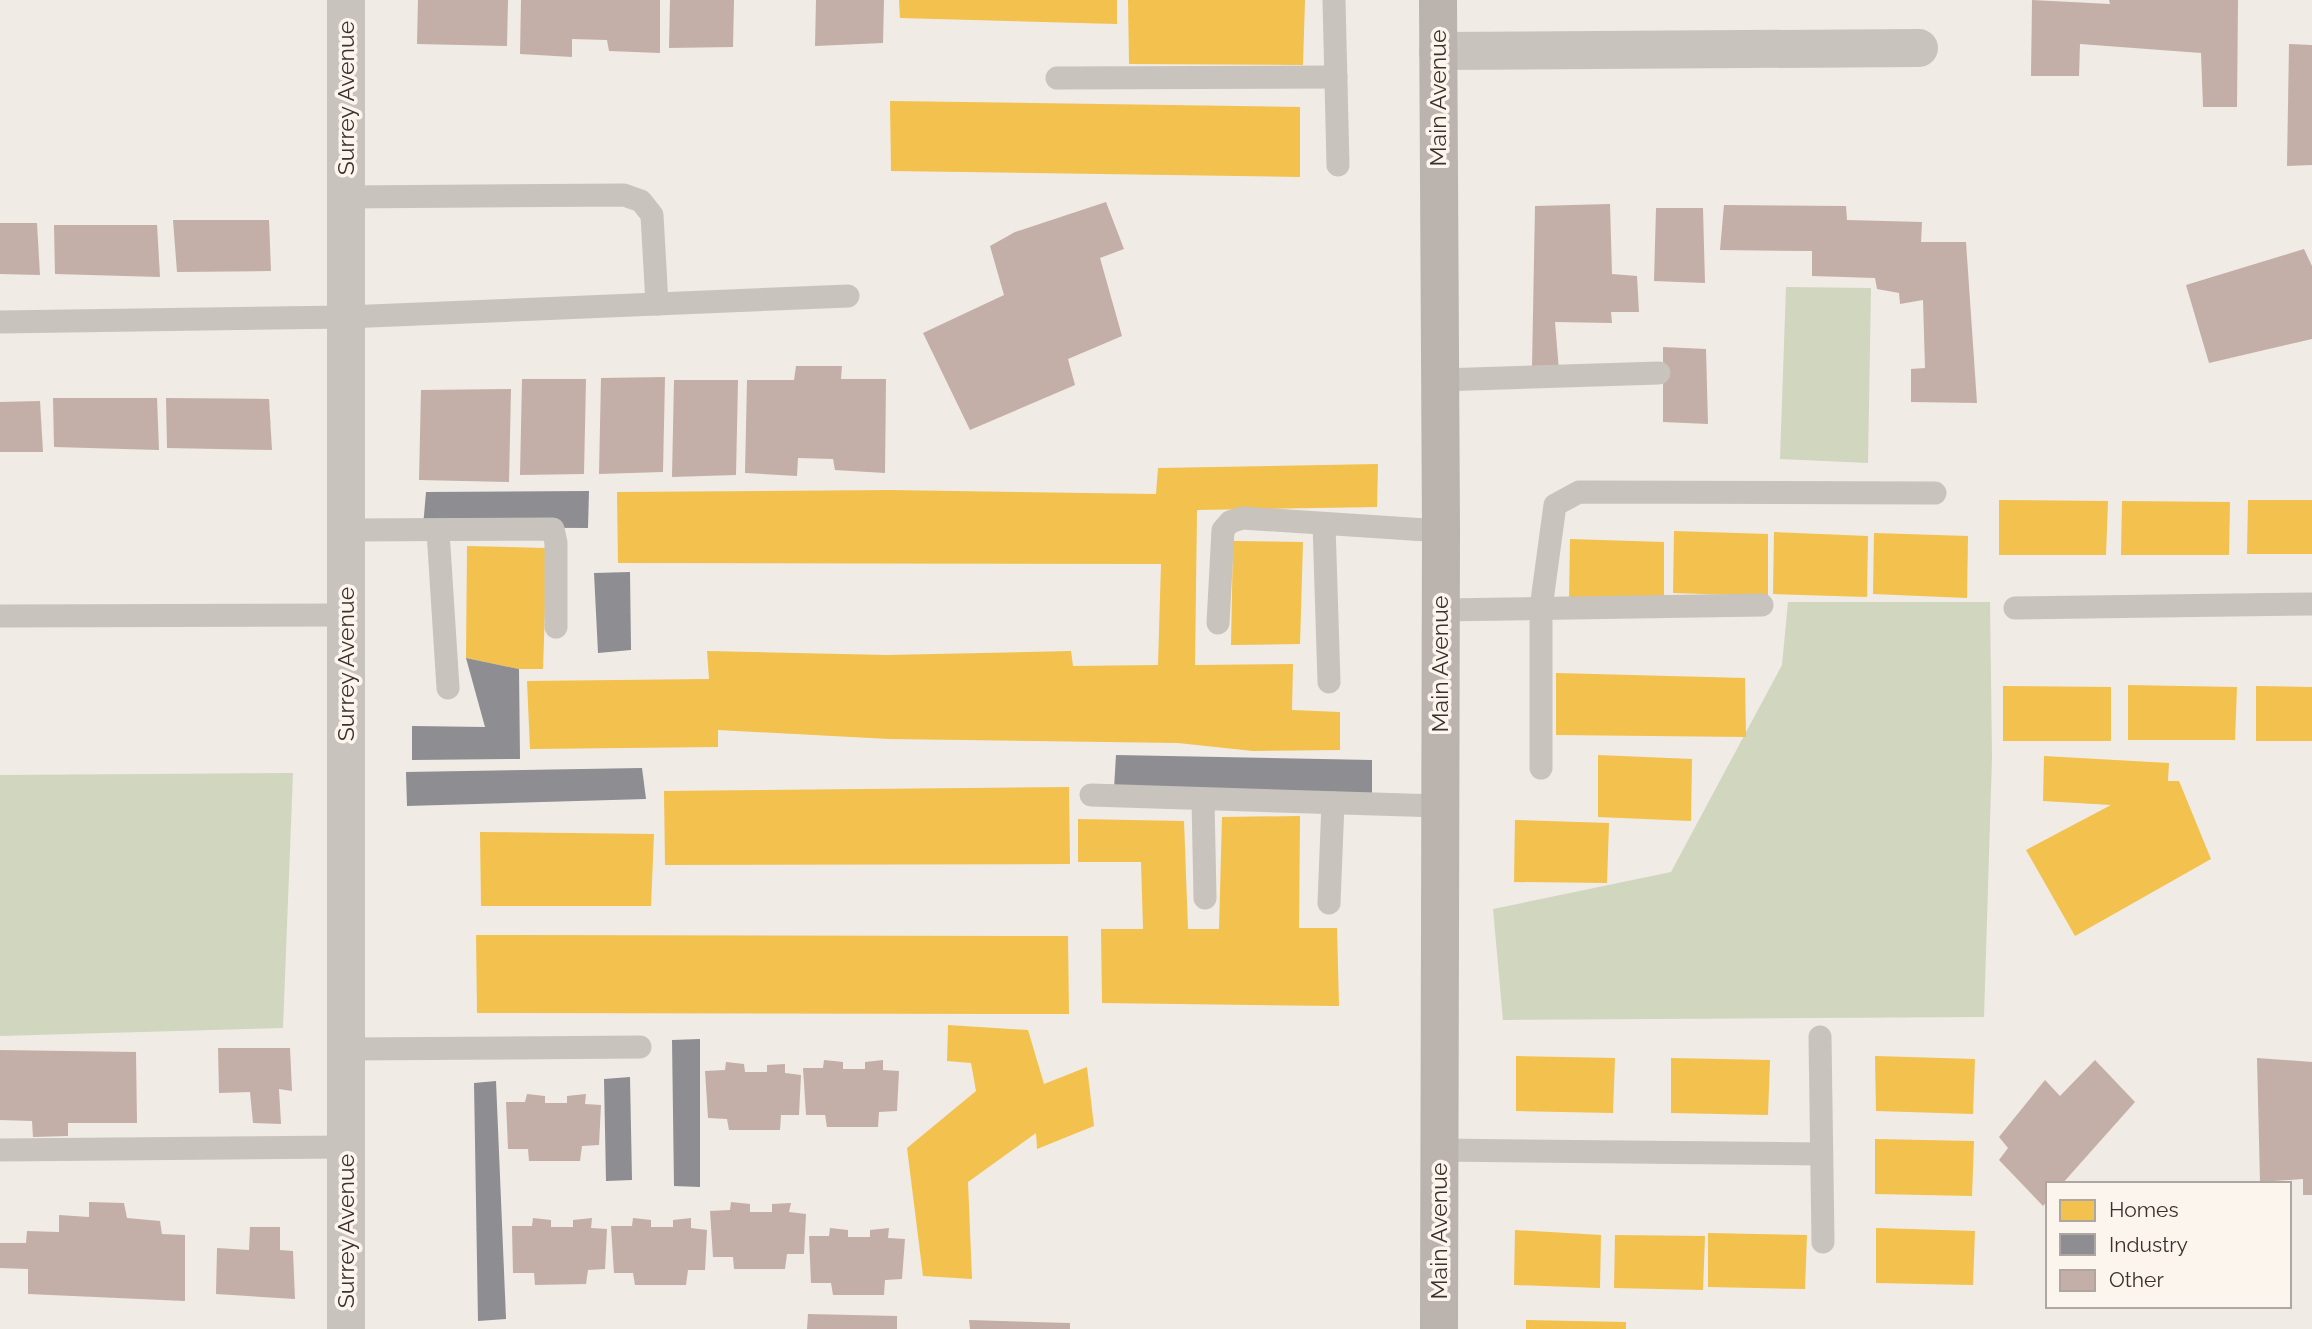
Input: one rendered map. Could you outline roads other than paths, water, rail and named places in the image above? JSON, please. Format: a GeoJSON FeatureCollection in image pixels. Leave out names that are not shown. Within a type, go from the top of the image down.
{"type":"FeatureCollection","features":[{"type":"Feature","properties":{"kind":"street","name":"Surrey Avenue"},"geometry":{"type":"LineString","coordinates":[[346,0],[346,1329]]}},
{"type":"Feature","properties":{"kind":"street","name":"Main Avenue"},"geometry":{"type":"LineString","coordinates":[[1438,0],[1441,531],[1439,1329]]}},
{"type":"Feature","properties":{"kind":"street"},"geometry":{"type":"LineString","coordinates":[[1438,51],[1919,48]]}},
{"type":"Feature","properties":{"kind":"lane"},"geometry":{"type":"LineString","coordinates":[[1335,0],[1338,165]]}},
{"type":"Feature","properties":{"kind":"lane"},"geometry":{"type":"LineString","coordinates":[[1057,78],[1336,77]]}},
{"type":"Feature","properties":{"kind":"lane"},"geometry":{"type":"LineString","coordinates":[[346,197],[624,195],[641,201],[652,215],[657,304]]}},
{"type":"Feature","properties":{"kind":"lane"},"geometry":{"type":"LineString","coordinates":[[0,322],[346,317],[848,296]]}},
{"type":"Feature","properties":{"kind":"lane"},"geometry":{"type":"LineString","coordinates":[[1440,380],[1659,373]]}},
{"type":"Feature","properties":{"kind":"lane"},"geometry":{"type":"LineString","coordinates":[[1541,768],[1541,608],[1555,505],[1579,492],[1935,494]]}},
{"type":"Feature","properties":{"kind":"lane"},"geometry":{"type":"LineString","coordinates":[[1218,623],[1223,530],[1230,522],[1242,518],[1441,531]]}},
{"type":"Feature","properties":{"kind":"lane"},"geometry":{"type":"LineString","coordinates":[[1324,524],[1329,682]]}},
{"type":"Feature","properties":{"kind":"lane"},"geometry":{"type":"LineString","coordinates":[[347,530],[553,529],[556,543],[556,627]]}},
{"type":"Feature","properties":{"kind":"lane"},"geometry":{"type":"LineString","coordinates":[[438,531],[448,688]]}},
{"type":"Feature","properties":{"kind":"lane"},"geometry":{"type":"LineString","coordinates":[[2015,608],[2312,604]]}},
{"type":"Feature","properties":{"kind":"lane"},"geometry":{"type":"LineString","coordinates":[[1440,610],[1762,605]]}},
{"type":"Feature","properties":{"kind":"lane"},"geometry":{"type":"LineString","coordinates":[[0,617],[346,615]]}},
{"type":"Feature","properties":{"kind":"lane"},"geometry":{"type":"LineString","coordinates":[[1091,796],[1439,806]]}},
{"type":"Feature","properties":{"kind":"lane"},"geometry":{"type":"LineString","coordinates":[[1203,799],[1205,898]]}},
{"type":"Feature","properties":{"kind":"lane"},"geometry":{"type":"LineString","coordinates":[[1329,903],[1333,803]]}},
{"type":"Feature","properties":{"kind":"lane"},"geometry":{"type":"LineString","coordinates":[[1820,1037],[1823,1242]]}},
{"type":"Feature","properties":{"kind":"lane"},"geometry":{"type":"LineString","coordinates":[[346,1049],[640,1047]]}},
{"type":"Feature","properties":{"kind":"lane"},"geometry":{"type":"LineString","coordinates":[[0,1150],[346,1147]]}},
{"type":"Feature","properties":{"kind":"lane"},"geometry":{"type":"LineString","coordinates":[[1440,1150],[1821,1153]]}}]}
